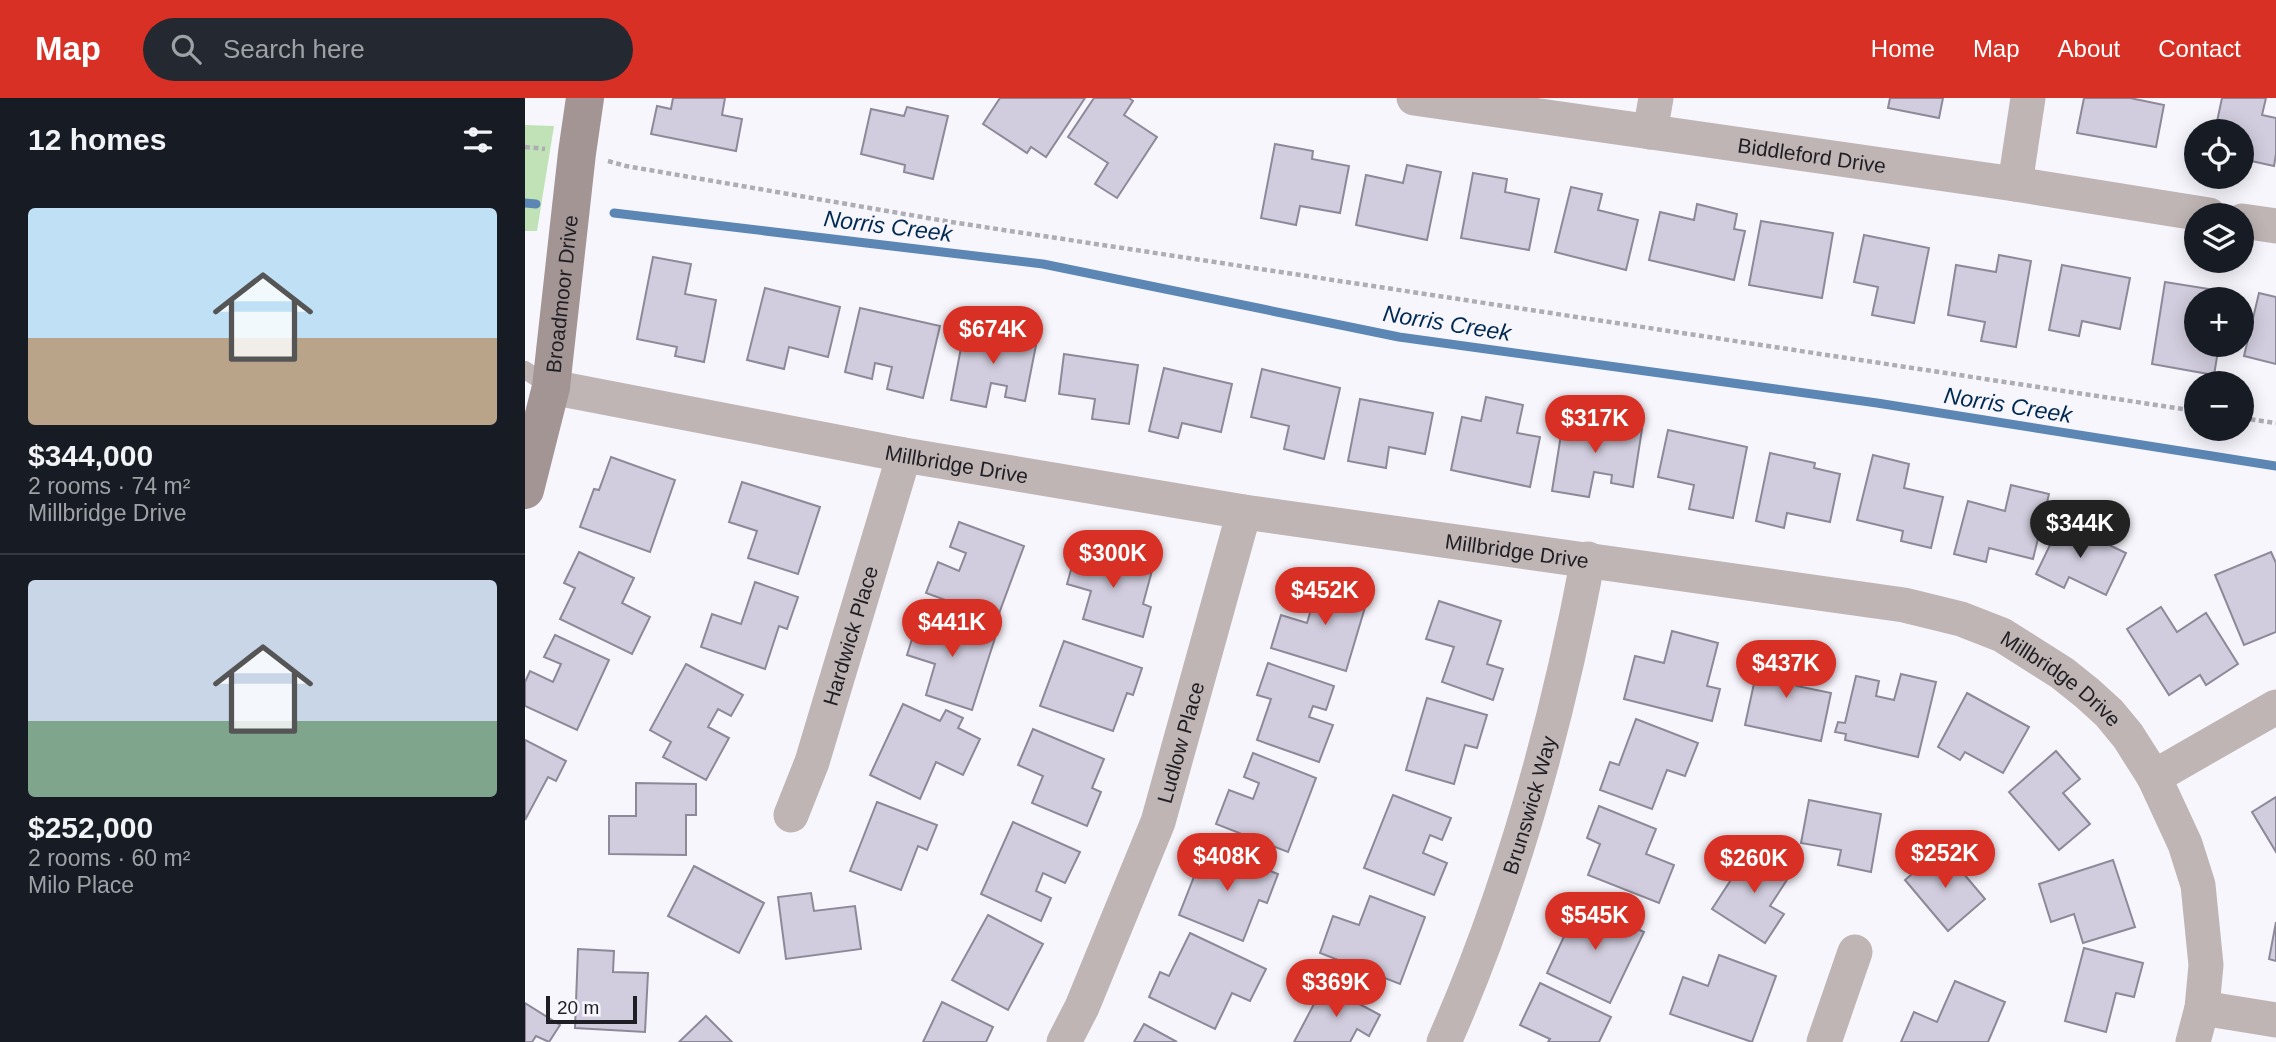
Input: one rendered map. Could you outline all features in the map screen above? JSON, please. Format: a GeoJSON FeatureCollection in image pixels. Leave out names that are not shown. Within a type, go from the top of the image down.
{"type":"FeatureCollection","features":[{"type":"Feature","properties":{"kind":"street","name":"Broadmoor Drive"},"geometry":{"type":"LineString","coordinates":[[525,489],[538,379],[586,98]]}},
{"type":"Feature","properties":{"kind":"street","name":"Biddleford Drive"},"geometry":{"type":"LineString","coordinates":[[1414,98],[2015,184],[2184,211]]}},
{"type":"Feature","properties":{"kind":"street"},"geometry":{"type":"LineString","coordinates":[[1650,132],[1656,98]]}},
{"type":"Feature","properties":{"kind":"street"},"geometry":{"type":"LineString","coordinates":[[2015,184],[2028,98]]}},
{"type":"Feature","properties":{"kind":"street"},"geometry":{"type":"LineString","coordinates":[[2254,222],[2276,226]]}},
{"type":"Feature","properties":{"kind":"street","name":"Millbridge Drive"},"geometry":{"type":"LineString","coordinates":[[538,379],[904,455],[1244,512],[1904,605],[1961,619],[2002,635],[2062,673],[2109,713],[2129,736],[2154,777],[2185,844],[2198,885],[2206,965],[2202,1008],[2193,1042]]}},
{"type":"Feature","properties":{"kind":"street","name":"Hardwick Place"},"geometry":{"type":"LineString","coordinates":[[791,815],[812,762],[904,455]]}},
{"type":"Feature","properties":{"kind":"street","name":"Ludlow Place"},"geometry":{"type":"LineString","coordinates":[[1064,1042],[1082,1007],[1158,822],[1244,512]]}},
{"type":"Feature","properties":{"kind":"street","name":"Brunswick Way"},"geometry":{"type":"LineString","coordinates":[[1444,1042],[1488,930],[1518,839],[1559,691],[1588,559]]}},
{"type":"Feature","properties":{"kind":"street"},"geometry":{"type":"LineString","coordinates":[[2154,777],[2276,707]]}},
{"type":"Feature","properties":{"kind":"street"},"geometry":{"type":"LineString","coordinates":[[1824,1042],[1855,952]]}},
{"type":"Feature","properties":{"kind":"street"},"geometry":{"type":"LineString","coordinates":[[2202,1008],[2276,1020]]}},
{"type":"Feature","properties":{"kind":"path"},"geometry":{"type":"LineString","coordinates":[[525,147],[577,153],[626,166],[951,222],[2184,409]]}},
{"type":"Feature","properties":{"kind":"path"},"geometry":{"type":"LineString","coordinates":[[2254,420],[2276,423]]}},
{"type":"Feature","properties":{"kind":"green space"},"geometry":{"type":"Polygon","coordinates":[[[525,125],[554,126],[537,231],[525,231],[525,125]]]}},
{"type":"Feature","properties":{"kind":"building"},"geometry":{"type":"Polygon","coordinates":[[[673,98],[725,98],[722,115],[742,119],[736,151],[651,134],[657,106],[671,109],[673,98]]]}},
{"type":"Feature","properties":{"kind":"building"},"geometry":{"type":"Polygon","coordinates":[[[1000,98],[1085,98],[1046,157],[1031,147],[1027,153],[983,124],[1000,98]]]}},
{"type":"Feature","properties":{"kind":"building"},"geometry":{"type":"Polygon","coordinates":[[[1094,98],[1129,98],[1133,101],[1124,115],[1157,137],[1117,198],[1095,184],[1108,163],[1068,137],[1094,98]]]}},
{"type":"Feature","properties":{"kind":"building"},"geometry":{"type":"Polygon","coordinates":[[[1890,98],[1943,98],[1939,118],[1888,108],[1890,98]]]}},
{"type":"Feature","properties":{"kind":"building"},"geometry":{"type":"Polygon","coordinates":[[[2084,98],[2130,98],[2164,105],[2156,147],[2077,133],[2084,98]]]}},
{"type":"Feature","properties":{"kind":"building"},"geometry":{"type":"Polygon","coordinates":[[[2222,98],[2266,98],[2262,115],[2276,118],[2274,166],[2254,162],[2254,119],[2218,119],[2222,98]]]}},
{"type":"Feature","properties":{"kind":"building"},"geometry":{"type":"Polygon","coordinates":[[[907,107],[948,116],[933,179],[904,172],[905,165],[861,154],[871,109],[904,116],[907,107]]]}},
{"type":"Feature","properties":{"kind":"building"},"geometry":{"type":"Polygon","coordinates":[[[1275,144],[1313,151],[1312,159],[1349,166],[1340,213],[1300,206],[1296,225],[1261,218],[1275,144]]]}},
{"type":"Feature","properties":{"kind":"building"},"geometry":{"type":"Polygon","coordinates":[[[1407,165],[1441,172],[1427,240],[1356,225],[1366,175],[1403,183],[1407,165]]]}},
{"type":"Feature","properties":{"kind":"building"},"geometry":{"type":"Polygon","coordinates":[[[1473,173],[1507,179],[1505,192],[1539,199],[1529,250],[1461,238],[1473,173]]]}},
{"type":"Feature","properties":{"kind":"building"},"geometry":{"type":"Polygon","coordinates":[[[1571,187],[1602,194],[1598,210],[1638,220],[1626,270],[1555,252],[1571,187]]]}},
{"type":"Feature","properties":{"kind":"building"},"geometry":{"type":"Polygon","coordinates":[[[1697,204],[1737,214],[1734,229],[1745,231],[1734,280],[1649,260],[1660,212],[1694,220],[1697,204]]]}},
{"type":"Feature","properties":{"kind":"building"},"geometry":{"type":"Polygon","coordinates":[[[1761,221],[1833,233],[1822,298],[1749,285],[1761,221]]]}},
{"type":"Feature","properties":{"kind":"building"},"geometry":{"type":"Polygon","coordinates":[[[1864,235],[1929,248],[1914,323],[1872,315],[1878,287],[1854,282],[1864,235]]]}},
{"type":"Feature","properties":{"kind":"building"},"geometry":{"type":"Polygon","coordinates":[[[1999,255],[2031,261],[2016,347],[1981,341],[1985,322],[1948,315],[1956,265],[1996,272],[1999,255]]]}},
{"type":"Feature","properties":{"kind":"building"},"geometry":{"type":"Polygon","coordinates":[[[653,257],[691,264],[685,294],[716,300],[704,362],[675,356],[677,347],[637,339],[653,257]]]}},
{"type":"Feature","properties":{"kind":"building"},"geometry":{"type":"Polygon","coordinates":[[[2062,265],[2130,278],[2120,329],[2082,321],[2079,336],[2049,330],[2062,265]]]}},
{"type":"Feature","properties":{"kind":"building"},"geometry":{"type":"Polygon","coordinates":[[[2165,282],[2196,287],[2184,287],[2184,357],[2217,357],[2215,371],[2191,371],[2152,364],[2165,282]]]}},
{"type":"Feature","properties":{"kind":"building"},"geometry":{"type":"Polygon","coordinates":[[[765,288],[840,307],[828,357],[789,347],[784,369],[747,360],[765,288]]]}},
{"type":"Feature","properties":{"kind":"building"},"geometry":{"type":"Polygon","coordinates":[[[2259,293],[2276,297],[2276,364],[2248,357],[2254,357],[2254,314],[2259,293]]]}},
{"type":"Feature","properties":{"kind":"building"},"geometry":{"type":"Polygon","coordinates":[[[860,308],[940,326],[923,398],[887,389],[892,367],[875,363],[872,379],[845,372],[860,308]]]}},
{"type":"Feature","properties":{"kind":"building"},"geometry":{"type":"Polygon","coordinates":[[[965,327],[1037,340],[1025,401],[1005,397],[1007,386],[991,383],[986,407],[951,400],[965,327]]]}},
{"type":"Feature","properties":{"kind":"building"},"geometry":{"type":"Polygon","coordinates":[[[1064,354],[1138,365],[1129,424],[1092,419],[1095,399],[1059,394],[1064,354]]]}},
{"type":"Feature","properties":{"kind":"building"},"geometry":{"type":"Polygon","coordinates":[[[1164,368],[1232,384],[1221,432],[1182,423],[1178,438],[1149,431],[1164,368]]]}},
{"type":"Feature","properties":{"kind":"building"},"geometry":{"type":"Polygon","coordinates":[[[1262,369],[1340,388],[1324,459],[1284,449],[1289,426],[1251,417],[1262,369]]]}},
{"type":"Feature","properties":{"kind":"building"},"geometry":{"type":"Polygon","coordinates":[[[1486,397],[1523,405],[1517,433],[1540,437],[1530,487],[1451,470],[1462,417],[1481,421],[1486,397]]]}},
{"type":"Feature","properties":{"kind":"building"},"geometry":{"type":"Polygon","coordinates":[[[1360,399],[1433,413],[1425,454],[1389,447],[1386,468],[1348,461],[1360,399]]]}},
{"type":"Feature","properties":{"kind":"building"},"geometry":{"type":"Polygon","coordinates":[[[1564,416],[1642,429],[1633,487],[1611,483],[1612,475],[1594,472],[1589,497],[1552,491],[1564,416]]]}},
{"type":"Feature","properties":{"kind":"building"},"geometry":{"type":"Polygon","coordinates":[[[1668,430],[1747,447],[1733,518],[1689,509],[1694,485],[1658,477],[1668,430]]]}},
{"type":"Feature","properties":{"kind":"building"},"geometry":{"type":"Polygon","coordinates":[[[1770,453],[1815,463],[1814,468],[1840,474],[1830,522],[1787,513],[1784,528],[1756,521],[1770,453]]]}},
{"type":"Feature","properties":{"kind":"building"},"geometry":{"type":"Polygon","coordinates":[[[1873,455],[1909,464],[1904,488],[1943,497],[1931,548],[1901,541],[1903,531],[1857,520],[1873,455]]]}},
{"type":"Feature","properties":{"kind":"building"},"geometry":{"type":"Polygon","coordinates":[[[611,457],[675,480],[650,552],[580,527],[594,489],[599,490],[611,457]]]}},
{"type":"Feature","properties":{"kind":"building"},"geometry":{"type":"Polygon","coordinates":[[[742,482],[820,507],[798,574],[748,558],[757,531],[729,522],[742,482]]]}},
{"type":"Feature","properties":{"kind":"building"},"geometry":{"type":"Polygon","coordinates":[[[2011,485],[2049,494],[2033,559],[1989,548],[1986,562],[1954,554],[1968,501],[2005,511],[2011,485]]]}},
{"type":"Feature","properties":{"kind":"building"},"geometry":{"type":"Polygon","coordinates":[[[959,522],[1024,546],[997,619],[926,593],[938,562],[959,571],[966,553],[950,547],[959,522]]]}},
{"type":"Feature","properties":{"kind":"building"},"geometry":{"type":"Polygon","coordinates":[[[2061,522],[2126,553],[2106,595],[2069,577],[2064,588],[2036,574],[2061,522]]]}},
{"type":"Feature","properties":{"kind":"building"},"geometry":{"type":"Polygon","coordinates":[[[1078,545],[1153,567],[1143,604],[1151,607],[1143,637],[1083,619],[1091,591],[1067,584],[1078,545]]]}},
{"type":"Feature","properties":{"kind":"building"},"geometry":{"type":"Polygon","coordinates":[[[579,552],[634,578],[622,603],[650,617],[632,654],[560,619],[575,588],[564,583],[579,552]]]}},
{"type":"Feature","properties":{"kind":"building"},"geometry":{"type":"Polygon","coordinates":[[[2271,552],[2276,563],[2276,632],[2244,645],[2215,575],[2271,552]]]}},
{"type":"Feature","properties":{"kind":"building"},"geometry":{"type":"Polygon","coordinates":[[[1320,579],[1369,594],[1346,671],[1271,648],[1281,615],[1307,623],[1320,579]]]}},
{"type":"Feature","properties":{"kind":"building"},"geometry":{"type":"Polygon","coordinates":[[[755,582],[798,597],[787,629],[779,626],[765,669],[701,647],[712,614],[741,624],[755,582]]]}},
{"type":"Feature","properties":{"kind":"building"},"geometry":{"type":"Polygon","coordinates":[[[1439,601],[1501,621],[1487,664],[1503,669],[1493,700],[1442,682],[1454,647],[1426,639],[1439,601]]]}},
{"type":"Feature","properties":{"kind":"building"},"geometry":{"type":"Polygon","coordinates":[[[2161,607],[2177,632],[2206,613],[2238,664],[2206,685],[2200,675],[2169,695],[2127,629],[2161,607]]]}},
{"type":"Feature","properties":{"kind":"building"},"geometry":{"type":"Polygon","coordinates":[[[920,613],[995,638],[972,710],[926,695],[935,664],[907,655],[920,613]]]}},
{"type":"Feature","properties":{"kind":"building"},"geometry":{"type":"Polygon","coordinates":[[[1672,631],[1718,643],[1707,686],[1720,689],[1712,721],[1624,699],[1635,656],[1664,663],[1672,631]]]}},
{"type":"Feature","properties":{"kind":"building"},"geometry":{"type":"Polygon","coordinates":[[[555,635],[609,660],[577,730],[525,706],[525,682],[530,671],[553,682],[561,664],[544,657],[555,635]]]}},
{"type":"Feature","properties":{"kind":"building"},"geometry":{"type":"Polygon","coordinates":[[[1064,641],[1142,668],[1133,695],[1127,693],[1113,731],[1040,706],[1064,641]]]}},
{"type":"Feature","properties":{"kind":"building"},"geometry":{"type":"Polygon","coordinates":[[[1761,651],[1802,661],[1797,686],[1831,693],[1821,741],[1745,725],[1761,651]]]}},
{"type":"Feature","properties":{"kind":"building"},"geometry":{"type":"Polygon","coordinates":[[[1268,663],[1334,686],[1326,710],[1313,706],[1309,717],[1333,725],[1319,762],[1257,740],[1271,699],[1257,695],[1268,663]]]}},
{"type":"Feature","properties":{"kind":"building"},"geometry":{"type":"Polygon","coordinates":[[[686,664],[743,695],[731,716],[718,709],[708,727],[729,738],[706,780],[663,757],[671,742],[650,730],[686,664]]]}},
{"type":"Feature","properties":{"kind":"building"},"geometry":{"type":"Polygon","coordinates":[[[1901,674],[1936,682],[1918,757],[1845,740],[1846,734],[1835,732],[1838,722],[1845,723],[1856,676],[1879,681],[1876,696],[1894,700],[1901,674]]]}},
{"type":"Feature","properties":{"kind":"building"},"geometry":{"type":"Polygon","coordinates":[[[1967,693],[2029,727],[2003,773],[1965,752],[1960,760],[1938,747],[1967,693]]]}},
{"type":"Feature","properties":{"kind":"building"},"geometry":{"type":"Polygon","coordinates":[[[1427,698],[1487,715],[1477,748],[1465,745],[1454,784],[1406,770],[1427,698]]]}},
{"type":"Feature","properties":{"kind":"building"},"geometry":{"type":"Polygon","coordinates":[[[903,704],[940,721],[946,710],[963,718],[958,728],[980,739],[963,775],[936,762],[920,799],[870,775],[903,704]]]}},
{"type":"Feature","properties":{"kind":"building"},"geometry":{"type":"Polygon","coordinates":[[[1636,719],[1698,743],[1685,776],[1667,770],[1652,809],[1600,790],[1610,762],[1619,765],[1636,719]]]}},
{"type":"Feature","properties":{"kind":"building"},"geometry":{"type":"Polygon","coordinates":[[[1033,729],[1104,759],[1092,788],[1101,792],[1087,826],[1032,803],[1043,776],[1018,765],[1033,729]]]}},
{"type":"Feature","properties":{"kind":"building"},"geometry":{"type":"Polygon","coordinates":[[[525,740],[566,761],[556,781],[548,777],[525,820],[525,740]]]}},
{"type":"Feature","properties":{"kind":"building"},"geometry":{"type":"Polygon","coordinates":[[[2056,751],[2080,779],[2063,793],[2090,824],[2059,850],[2009,792],[2056,751]]]}},
{"type":"Feature","properties":{"kind":"building"},"geometry":{"type":"Polygon","coordinates":[[[1253,753],[1316,778],[1288,852],[1216,824],[1229,790],[1253,799],[1259,783],[1244,777],[1253,753]]]}},
{"type":"Feature","properties":{"kind":"building"},"geometry":{"type":"Polygon","coordinates":[[[636,783],[696,784],[696,815],[686,815],[686,855],[609,854],[609,816],[636,816],[636,783]]]}},
{"type":"Feature","properties":{"kind":"building"},"geometry":{"type":"Polygon","coordinates":[[[1393,795],[1451,818],[1442,840],[1430,835],[1423,853],[1447,863],[1434,895],[1364,868],[1393,795]]]}},
{"type":"Feature","properties":{"kind":"building"},"geometry":{"type":"Polygon","coordinates":[[[2276,797],[2276,852],[2252,812],[2276,797]]]}},
{"type":"Feature","properties":{"kind":"building"},"geometry":{"type":"Polygon","coordinates":[[[1809,800],[1881,814],[1871,872],[1838,865],[1841,850],[1801,843],[1809,800]]]}},
{"type":"Feature","properties":{"kind":"building"},"geometry":{"type":"Polygon","coordinates":[[[877,802],[937,825],[927,850],[918,846],[901,890],[850,871],[877,802]]]}},
{"type":"Feature","properties":{"kind":"building"},"geometry":{"type":"Polygon","coordinates":[[[1599,806],[1656,829],[1646,854],[1674,865],[1659,903],[1588,875],[1600,844],[1587,838],[1599,806]]]}},
{"type":"Feature","properties":{"kind":"building"},"geometry":{"type":"Polygon","coordinates":[[[1013,822],[1080,852],[1065,883],[1043,873],[1036,891],[1051,898],[1041,921],[981,894],[1013,822]]]}},
{"type":"Feature","properties":{"kind":"building"},"geometry":{"type":"Polygon","coordinates":[[[1206,846],[1278,874],[1267,903],[1259,900],[1243,941],[1179,915],[1206,846]]]}},
{"type":"Feature","properties":{"kind":"building"},"geometry":{"type":"Polygon","coordinates":[[[1753,846],[1792,872],[1770,906],[1784,914],[1765,943],[1712,909],[1753,846]]]}},
{"type":"Feature","properties":{"kind":"building"},"geometry":{"type":"Polygon","coordinates":[[[1942,848],[1985,899],[1948,931],[1905,880],[1942,848]]]}},
{"type":"Feature","properties":{"kind":"building"},"geometry":{"type":"Polygon","coordinates":[[[2113,860],[2135,927],[2083,943],[2074,914],[2051,922],[2039,884],[2113,860]]]}},
{"type":"Feature","properties":{"kind":"building"},"geometry":{"type":"Polygon","coordinates":[[[694,866],[764,903],[739,953],[668,916],[694,866]]]}},
{"type":"Feature","properties":{"kind":"building"},"geometry":{"type":"Polygon","coordinates":[[[811,893],[814,911],[855,906],[861,949],[786,959],[778,897],[811,893]]]}},
{"type":"Feature","properties":{"kind":"building"},"geometry":{"type":"Polygon","coordinates":[[[1370,896],[1425,917],[1400,984],[1320,953],[1333,916],[1359,925],[1370,896]]]}},
{"type":"Feature","properties":{"kind":"building"},"geometry":{"type":"Polygon","coordinates":[[[1580,902],[1644,932],[1610,1003],[1547,973],[1580,902]]]}},
{"type":"Feature","properties":{"kind":"building"},"geometry":{"type":"Polygon","coordinates":[[[988,915],[1043,944],[1008,1010],[952,980],[988,915]]]}},
{"type":"Feature","properties":{"kind":"building"},"geometry":{"type":"Polygon","coordinates":[[[2276,922],[2276,961],[2269,959],[2276,922]]]}},
{"type":"Feature","properties":{"kind":"building"},"geometry":{"type":"Polygon","coordinates":[[[1190,933],[1266,969],[1250,1001],[1232,993],[1215,1029],[1149,997],[1160,972],[1169,976],[1190,933]]]}},
{"type":"Feature","properties":{"kind":"building"},"geometry":{"type":"Polygon","coordinates":[[[2084,948],[2143,963],[2134,997],[2116,993],[2106,1032],[2065,1021],[2084,948]]]}},
{"type":"Feature","properties":{"kind":"building"},"geometry":{"type":"Polygon","coordinates":[[[578,949],[614,951],[613,972],[648,973],[645,1032],[575,1028],[578,949]]]}},
{"type":"Feature","properties":{"kind":"building"},"geometry":{"type":"Polygon","coordinates":[[[1719,955],[1776,976],[1752,1042],[1670,1014],[1683,977],[1708,986],[1719,955]]]}},
{"type":"Feature","properties":{"kind":"building"},"geometry":{"type":"Polygon","coordinates":[[[1955,981],[2005,1002],[1988,1042],[1901,1042],[1914,1012],[1937,1022],[1955,981]]]}},
{"type":"Feature","properties":{"kind":"building"},"geometry":{"type":"Polygon","coordinates":[[[1540,983],[1611,1017],[1599,1042],[1548,1042],[1550,1039],[1520,1025],[1540,983]]]}},
{"type":"Feature","properties":{"kind":"building"},"geometry":{"type":"Polygon","coordinates":[[[1324,985],[1380,1015],[1369,1036],[1357,1029],[1350,1042],[1294,1042],[1324,985]]]}},
{"type":"Feature","properties":{"kind":"building"},"geometry":{"type":"Polygon","coordinates":[[[942,1002],[993,1027],[986,1042],[923,1042],[942,1002]]]}},
{"type":"Feature","properties":{"kind":"building"},"geometry":{"type":"Polygon","coordinates":[[[525,1003],[560,1025],[549,1042],[536,1036],[532,1042],[525,1042],[525,1003]]]}},
{"type":"Feature","properties":{"kind":"building"},"geometry":{"type":"Polygon","coordinates":[[[706,1016],[732,1042],[679,1042],[706,1016]]]}},
{"type":"Feature","properties":{"kind":"building"},"geometry":{"type":"Polygon","coordinates":[[[1144,1024],[1177,1042],[1134,1042],[1144,1024]]]}},
{"type":"Feature","properties":{"kind":"waterway","name":"Norris Creek"},"geometry":{"type":"LineString","coordinates":[[525,203],[536,204]]}},
{"type":"Feature","properties":{"kind":"waterway","name":"Norris Creek"},"geometry":{"type":"LineString","coordinates":[[614,213],[1043,264],[1399,337],[1877,403],[2276,466]]}}]}
